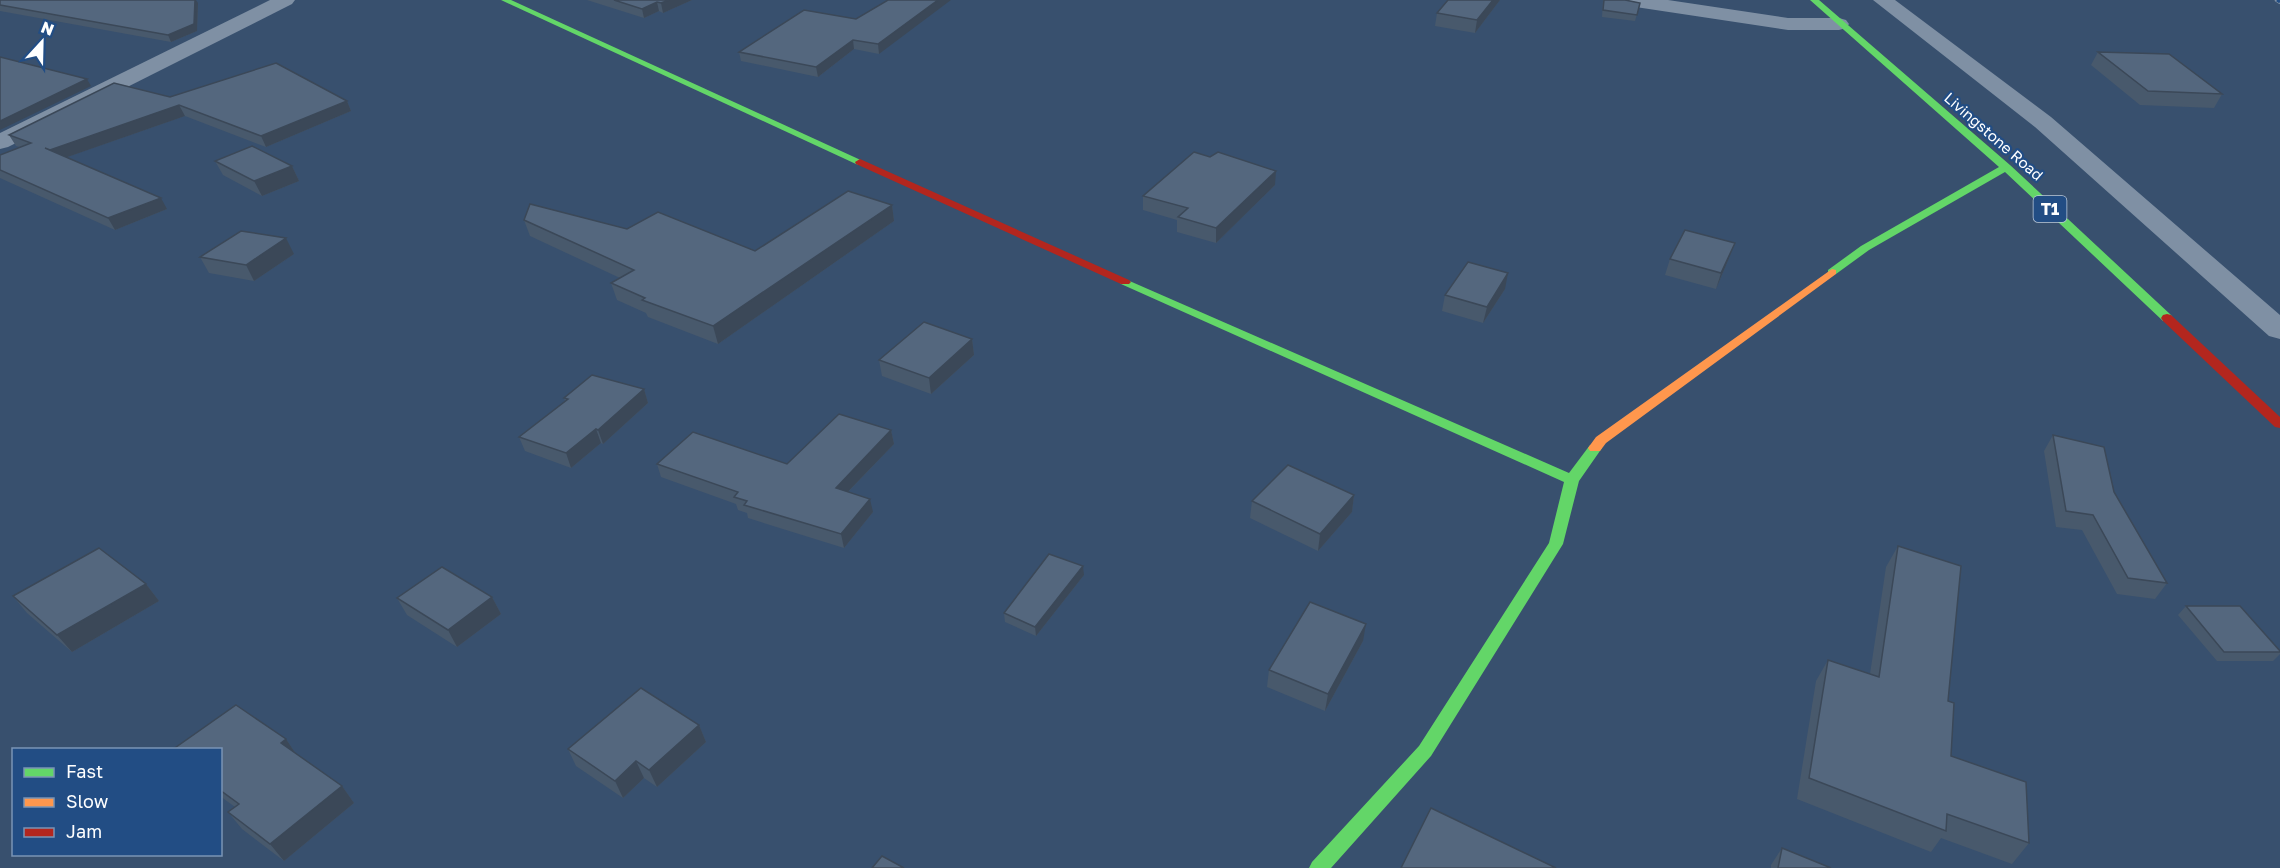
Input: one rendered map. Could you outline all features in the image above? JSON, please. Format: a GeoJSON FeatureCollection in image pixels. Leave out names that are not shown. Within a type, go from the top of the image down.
{"type":"FeatureCollection","features":[{"type":"Feature","properties":{"kind":"main road"},"geometry":{"type":"LineString","coordinates":[[505,0],[1100,271],[1572,480]]}},
{"type":"Feature","properties":{"kind":"main road","name":"Livingstone Road"},"geometry":{"type":"LineString","coordinates":[[1814,0],[2006,167],[2280,424]]}},
{"type":"Feature","properties":{"kind":"main road"},"geometry":{"type":"LineString","coordinates":[[1319,868],[1425,751],[1556,544],[1572,480],[1601,440],[1865,248],[2006,167]]}},
{"type":"Feature","properties":{"kind":"street"},"geometry":{"type":"LineString","coordinates":[[0,142],[285,0]]}},
{"type":"Feature","properties":{"kind":"street"},"geometry":{"type":"LineString","coordinates":[[1629,0],[1788,24],[1839,24]]}},
{"type":"Feature","properties":{"kind":"street"},"geometry":{"type":"LineString","coordinates":[[1883,0],[1942,48],[2040,120],[2108,177],[2280,330]]}},
{"type":"Feature","properties":{"kind":"building"},"geometry":{"type":"Polygon","coordinates":[[[0,0],[195,0],[194,24],[168,35],[0,5],[0,0]]]}},
{"type":"Feature","properties":{"kind":"building"},"geometry":{"type":"Polygon","coordinates":[[[614,0],[669,0],[657,2],[642,9],[614,0]]]}},
{"type":"Feature","properties":{"kind":"building"},"geometry":{"type":"Polygon","coordinates":[[[888,0],[938,0],[878,44],[853,40],[816,67],[739,52],[804,10],[856,19],[888,0]]]}},
{"type":"Feature","properties":{"kind":"building"},"geometry":{"type":"Polygon","coordinates":[[[1448,0],[1493,0],[1477,20],[1437,13],[1448,0]]]}},
{"type":"Feature","properties":{"kind":"building"},"geometry":{"type":"Polygon","coordinates":[[[1604,0],[1640,3],[1637,15],[1603,10],[1604,0]]]}},
{"type":"Feature","properties":{"kind":"building"},"geometry":{"type":"Polygon","coordinates":[[[2098,52],[2169,54],[2222,94],[2148,91],[2098,52]]]}},
{"type":"Feature","properties":{"kind":"building"},"geometry":{"type":"Polygon","coordinates":[[[0,57],[87,79],[0,121],[0,57]]]}},
{"type":"Feature","properties":{"kind":"building"},"geometry":{"type":"Polygon","coordinates":[[[276,63],[347,101],[261,136],[179,105],[50,150],[45,148],[161,198],[108,218],[0,170],[0,155],[31,143],[9,135],[114,83],[170,97],[276,63]]]}},
{"type":"Feature","properties":{"kind":"building"},"geometry":{"type":"Polygon","coordinates":[[[252,146],[292,166],[254,181],[215,161],[252,146]]]}},
{"type":"Feature","properties":{"kind":"building"},"geometry":{"type":"Polygon","coordinates":[[[1194,152],[1210,157],[1218,152],[1276,171],[1216,228],[1178,217],[1188,208],[1143,196],[1194,152]]]}},
{"type":"Feature","properties":{"kind":"building"},"geometry":{"type":"Polygon","coordinates":[[[848,191],[892,205],[713,326],[642,300],[645,298],[611,283],[634,270],[524,220],[530,204],[627,229],[658,212],[755,251],[848,191]]]}},
{"type":"Feature","properties":{"kind":"building"},"geometry":{"type":"Polygon","coordinates":[[[1685,230],[1735,243],[1721,273],[1670,259],[1685,230]]]}},
{"type":"Feature","properties":{"kind":"building"},"geometry":{"type":"Polygon","coordinates":[[[241,231],[286,238],[246,265],[200,257],[241,231]]]}},
{"type":"Feature","properties":{"kind":"building"},"geometry":{"type":"Polygon","coordinates":[[[1468,262],[1508,273],[1487,307],[1445,295],[1468,262]]]}},
{"type":"Feature","properties":{"kind":"building"},"geometry":{"type":"Polygon","coordinates":[[[924,322],[972,339],[929,378],[879,360],[924,322]]]}},
{"type":"Feature","properties":{"kind":"building"},"geometry":{"type":"Polygon","coordinates":[[[592,375],[644,389],[598,430],[596,429],[566,453],[519,437],[568,399],[564,398],[592,375]]]}},
{"type":"Feature","properties":{"kind":"building"},"geometry":{"type":"Polygon","coordinates":[[[839,414],[891,430],[836,488],[870,499],[841,534],[744,505],[747,501],[734,497],[738,492],[657,464],[693,432],[787,464],[839,414]]]}},
{"type":"Feature","properties":{"kind":"building"},"geometry":{"type":"Polygon","coordinates":[[[2053,435],[2104,447],[2114,492],[2167,583],[2128,578],[2093,515],[2066,511],[2053,435]]]}},
{"type":"Feature","properties":{"kind":"building"},"geometry":{"type":"Polygon","coordinates":[[[1288,465],[1354,495],[1320,534],[1252,501],[1288,465]]]}},
{"type":"Feature","properties":{"kind":"building"},"geometry":{"type":"Polygon","coordinates":[[[1898,546],[1961,566],[1948,701],[1954,703],[1951,756],[2026,782],[2029,843],[1947,814],[1946,831],[1809,778],[1828,660],[1879,677],[1898,546]]]}},
{"type":"Feature","properties":{"kind":"building"},"geometry":{"type":"Polygon","coordinates":[[[99,548],[146,584],[57,635],[13,596],[99,548]]]}},
{"type":"Feature","properties":{"kind":"building"},"geometry":{"type":"Polygon","coordinates":[[[1049,554],[1083,566],[1035,627],[1004,613],[1049,554]]]}},
{"type":"Feature","properties":{"kind":"building"},"geometry":{"type":"Polygon","coordinates":[[[442,567],[492,597],[448,630],[397,598],[442,567]]]}},
{"type":"Feature","properties":{"kind":"building"},"geometry":{"type":"Polygon","coordinates":[[[1310,602],[1366,624],[1328,694],[1269,670],[1310,602]]]}},
{"type":"Feature","properties":{"kind":"building"},"geometry":{"type":"Polygon","coordinates":[[[2186,606],[2240,606],[2280,652],[2224,652],[2186,606]]]}},
{"type":"Feature","properties":{"kind":"building"},"geometry":{"type":"Polygon","coordinates":[[[641,688],[699,725],[649,770],[636,761],[615,781],[568,749],[641,688]]]}},
{"type":"Feature","properties":{"kind":"building"},"geometry":{"type":"Polygon","coordinates":[[[236,705],[286,739],[281,743],[342,786],[270,844],[228,812],[239,804],[222,791],[222,748],[175,748],[236,705]]]}},
{"type":"Feature","properties":{"kind":"building"},"geometry":{"type":"Polygon","coordinates":[[[1431,808],[1556,868],[1401,868],[1431,808]]]}},
{"type":"Feature","properties":{"kind":"building"},"geometry":{"type":"Polygon","coordinates":[[[1782,848],[1831,868],[1778,868],[1782,848]]]}},
{"type":"Feature","properties":{"kind":"building"},"geometry":{"type":"Polygon","coordinates":[[[882,856],[904,868],[872,868],[882,856]]]}},
{"type":"Feature","properties":{"kind":"traffic: fast"},"geometry":{"type":"LineString","coordinates":[[505,0],[860,162]]}},
{"type":"Feature","properties":{"kind":"traffic: fast"},"geometry":{"type":"LineString","coordinates":[[1814,0],[2006,167],[2167,318]]}},
{"type":"Feature","properties":{"kind":"traffic: fast"},"geometry":{"type":"LineString","coordinates":[[1832,272],[1865,248],[2006,167]]}},
{"type":"Feature","properties":{"kind":"traffic: fast"},"geometry":{"type":"LineString","coordinates":[[1125,282],[1572,480]]}},
{"type":"Feature","properties":{"kind":"traffic: fast"},"geometry":{"type":"LineString","coordinates":[[1319,868],[1425,751],[1556,544],[1572,480],[1595,448]]}},
{"type":"Feature","properties":{"kind":"traffic: slow"},"geometry":{"type":"LineString","coordinates":[[1595,448],[1601,440],[1832,272]]}},
{"type":"Feature","properties":{"kind":"traffic: jam"},"geometry":{"type":"LineString","coordinates":[[860,162],[1125,282]]}},
{"type":"Feature","properties":{"kind":"traffic: jam"},"geometry":{"type":"LineString","coordinates":[[2167,318],[2280,424]]}}]}
